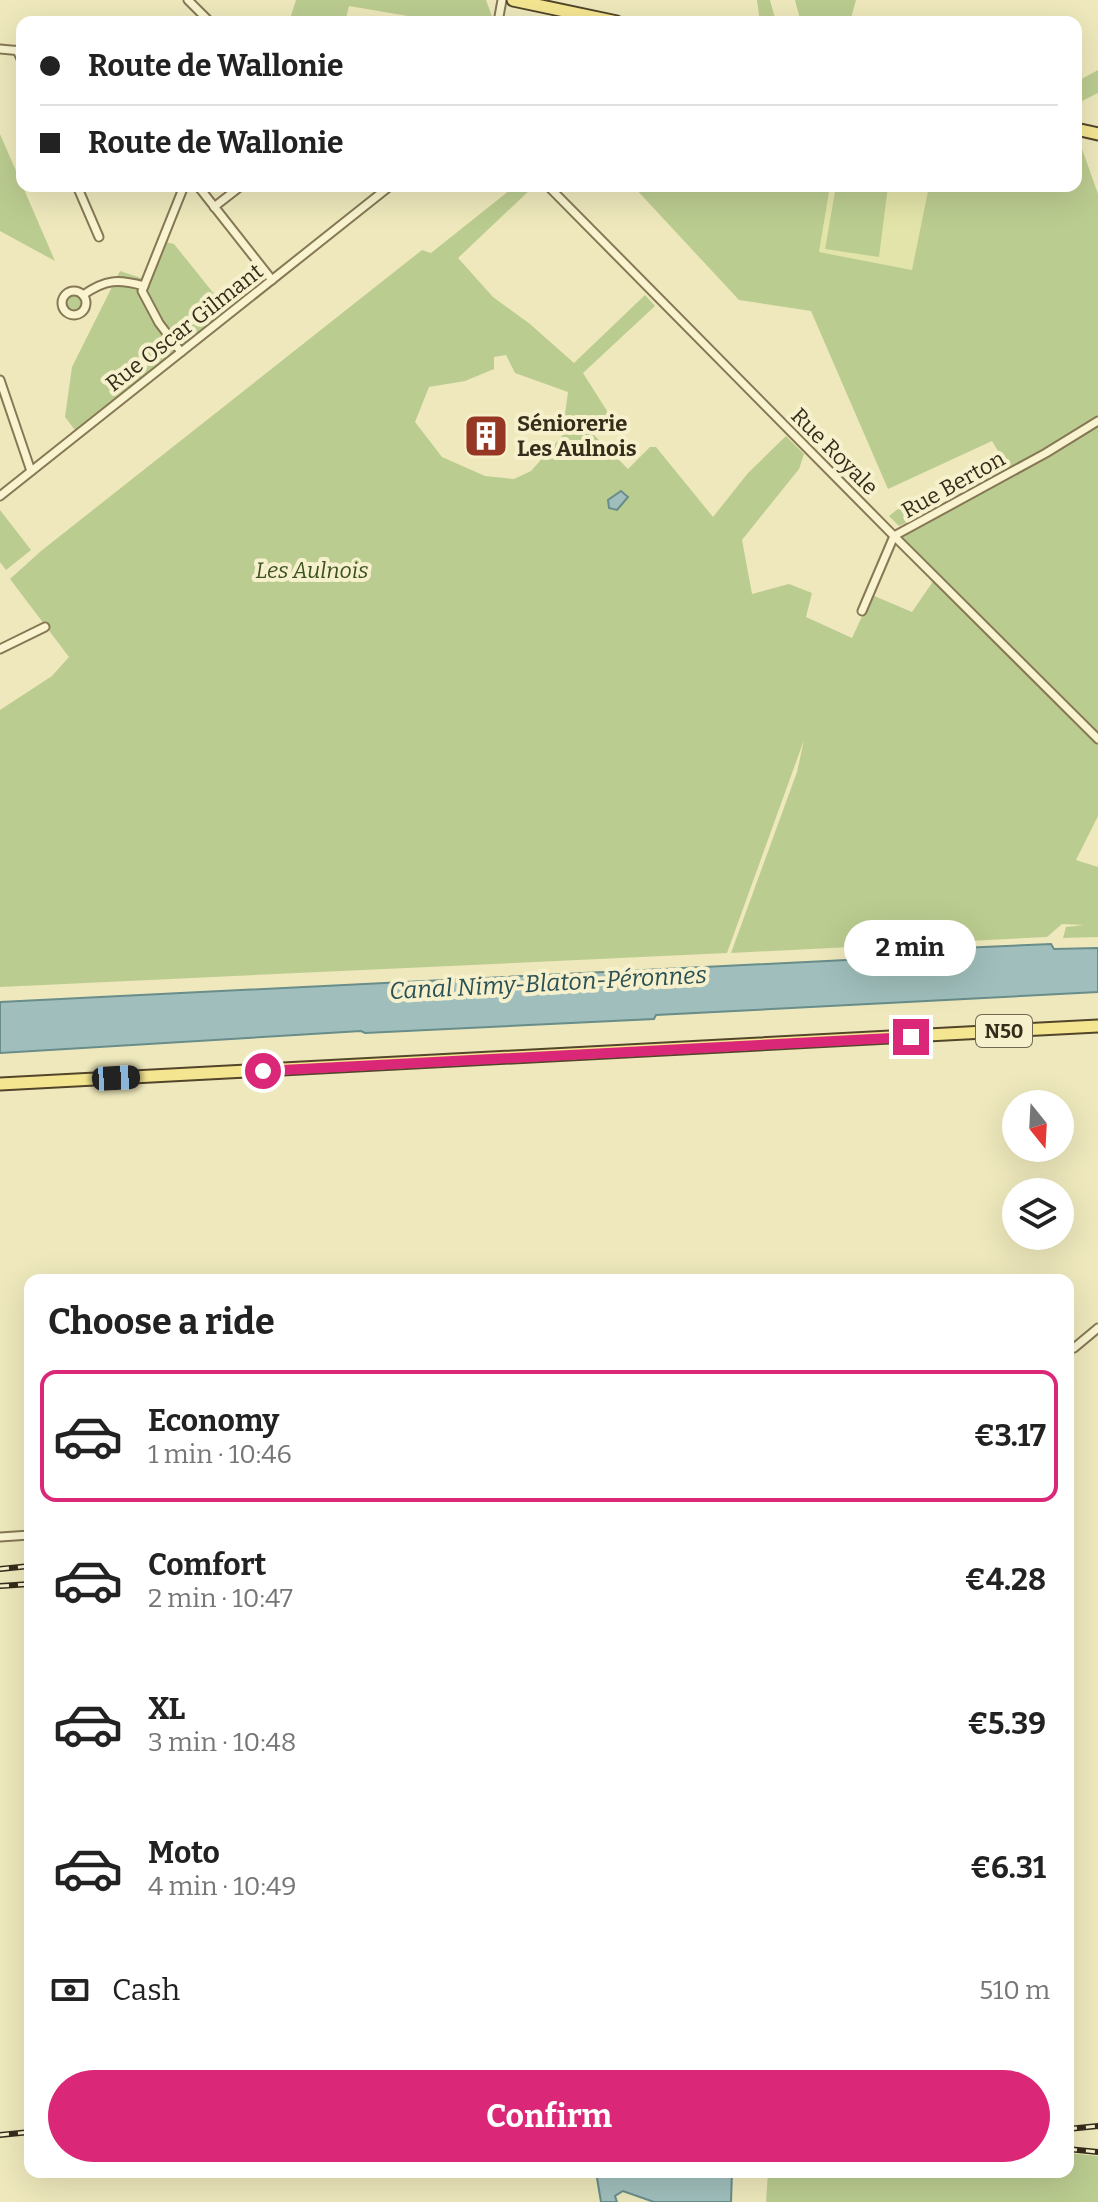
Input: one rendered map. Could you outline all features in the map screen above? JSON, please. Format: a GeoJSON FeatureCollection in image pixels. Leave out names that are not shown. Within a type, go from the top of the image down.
{"type":"FeatureCollection","features":[{"type":"Feature","properties":{"kind":"main road"},"geometry":{"type":"LineString","coordinates":[[513,0],[589,16]]}},
{"type":"Feature","properties":{"kind":"main road","name":"N50"},"geometry":{"type":"LineString","coordinates":[[0,1084],[1098,1026]]}},
{"type":"Feature","properties":{"kind":"street"},"geometry":{"type":"LineString","coordinates":[[188,0],[204,16]]}},
{"type":"Feature","properties":{"kind":"street"},"geometry":{"type":"LineString","coordinates":[[80,192],[99,237]]}},
{"type":"Feature","properties":{"kind":"street"},"geometry":{"type":"LineString","coordinates":[[181,352],[149,308],[142,291],[182,192]]}},
{"type":"Feature","properties":{"kind":"street"},"geometry":{"type":"LineString","coordinates":[[203,192],[272,280]]}},
{"type":"Feature","properties":{"kind":"street"},"geometry":{"type":"LineString","coordinates":[[214,207],[233,192]]}},
{"type":"Feature","properties":{"kind":"street","name":"Rue Oscar Gilmant"},"geometry":{"type":"LineString","coordinates":[[0,496],[382,192]]}},
{"type":"Feature","properties":{"kind":"street","name":"Rue Royale"},"geometry":{"type":"LineString","coordinates":[[554,192],[1098,739]]}},
{"type":"Feature","properties":{"kind":"street"},"geometry":{"type":"LineString","coordinates":[[83,295],[115,280],[145,283]]}},
{"type":"Feature","properties":{"kind":"street"},"geometry":{"type":"LineString","coordinates":[[0,380],[31,471]]}},
{"type":"Feature","properties":{"kind":"street","name":"Rue Berton"},"geometry":{"type":"LineString","coordinates":[[862,611],[894,536],[1098,421]]}},
{"type":"Feature","properties":{"kind":"street"},"geometry":{"type":"LineString","coordinates":[[0,649],[45,627]]}},
{"type":"Feature","properties":{"kind":"street"},"geometry":{"type":"LineString","coordinates":[[1074,1348],[1098,1328]]}},
{"type":"Feature","properties":{"kind":"street"},"geometry":{"type":"LineString","coordinates":[[0,1537],[24,1535]]}},
{"type":"Feature","properties":{"kind":"green space"},"geometry":{"type":"Polygon","coordinates":[[[296,0],[486,0],[492,16],[408,16],[349,6],[346,16],[291,16],[296,0]]]}},
{"type":"Feature","properties":{"kind":"green space"},"geometry":{"type":"Polygon","coordinates":[[[757,0],[770,0],[774,16],[759,16],[757,0]]]}},
{"type":"Feature","properties":{"kind":"green space"},"geometry":{"type":"Polygon","coordinates":[[[795,0],[856,0],[852,16],[799,16],[795,0]]]}},
{"type":"Feature","properties":{"kind":"green space"},"geometry":{"type":"Polygon","coordinates":[[[1098,70],[1098,93],[1082,101],[1082,79],[1098,70]]]}},
{"type":"Feature","properties":{"kind":"green space"},"geometry":{"type":"Polygon","coordinates":[[[0,134],[16,171],[16,192],[25,192],[55,261],[0,231],[0,134]]]}},
{"type":"Feature","properties":{"kind":"green space"},"geometry":{"type":"Polygon","coordinates":[[[1082,149],[1098,194],[1098,419],[1010,471],[992,441],[888,489],[811,311],[739,300],[639,192],[829,192],[819,252],[912,270],[928,192],[1082,192],[1082,149]]]}},
{"type":"Feature","properties":{"kind":"green space","name":"Les Aulnois"},"geometry":{"type":"Polygon","coordinates":[[[507,192],[528,192],[458,258],[493,297],[530,324],[574,363],[645,295],[655,306],[583,373],[607,411],[605,420],[594,435],[628,469],[650,447],[656,447],[713,517],[748,473],[786,436],[804,454],[799,469],[742,540],[752,594],[789,584],[812,593],[806,617],[852,638],[872,595],[912,612],[934,580],[1098,743],[1098,816],[1076,860],[1098,867],[1098,937],[1063,938],[1066,927],[1084,925],[1062,924],[1047,937],[731,953],[797,772],[804,740],[727,953],[0,987],[0,710],[52,676],[69,657],[10,579],[41,551],[422,250],[431,253],[507,192]],[[506,355],[494,357],[494,369],[465,381],[429,387],[415,422],[442,457],[485,476],[514,479],[531,471],[562,436],[568,392],[515,373],[506,355]]]}},
{"type":"Feature","properties":{"kind":"green space"},"geometry":{"type":"Polygon","coordinates":[[[829,192],[928,192],[913,270],[819,252],[829,192]]]}},
{"type":"Feature","properties":{"kind":"green space"},"geometry":{"type":"Polygon","coordinates":[[[835,192],[887,192],[879,257],[825,249],[835,192]]]}},
{"type":"Feature","properties":{"kind":"green space"},"geometry":{"type":"Polygon","coordinates":[[[165,242],[174,244],[227,310],[75,430],[65,417],[72,367],[120,271],[150,281],[165,242]]]}},
{"type":"Feature","properties":{"kind":"green space"},"geometry":{"type":"Polygon","coordinates":[[[73,293],[80,296],[83,303],[80,310],[73,313],[66,310],[63,303],[66,296],[73,293]]]}},
{"type":"Feature","properties":{"kind":"green space"},"geometry":{"type":"Polygon","coordinates":[[[1098,426],[1098,736],[899,538],[1098,426]]]}},
{"type":"Feature","properties":{"kind":"green space"},"geometry":{"type":"Polygon","coordinates":[[[908,501],[919,516],[899,526],[889,516],[908,501]]]}},
{"type":"Feature","properties":{"kind":"green space"},"geometry":{"type":"Polygon","coordinates":[[[0,510],[31,550],[6,570],[0,562],[0,510]]]}},
{"type":"Feature","properties":{"kind":"green space"},"geometry":{"type":"Polygon","coordinates":[[[1074,2154],[1098,2156],[1098,2202],[766,2202],[768,2178],[1074,2178],[1074,2154]]]}},
{"type":"Feature","properties":{"kind":"water"},"geometry":{"type":"Polygon","coordinates":[[[621,491],[628,497],[617,510],[609,508],[608,500],[621,491]]]}},
{"type":"Feature","properties":{"kind":"water","name":"Canal Nimy-Blaton-Péronnes"},"geometry":{"type":"Polygon","coordinates":[[[1051,944],[1054,949],[1098,948],[1098,992],[0,1053],[0,1002],[886,958],[891,951],[1051,944]]]}},
{"type":"Feature","properties":{"kind":"water"},"geometry":{"type":"Polygon","coordinates":[[[597,2178],[732,2178],[731,2202],[654,2202],[623,2191],[615,2196],[617,2202],[601,2202],[597,2178]]]}},
{"type":"Feature","properties":{"kind":"railway"},"geometry":{"type":"LineString","coordinates":[[0,1569],[24,1567]]}},
{"type":"Feature","properties":{"kind":"railway"},"geometry":{"type":"LineString","coordinates":[[0,1586],[24,1584]]}},
{"type":"Feature","properties":{"kind":"railway"},"geometry":{"type":"LineString","coordinates":[[1074,2128],[1098,2126]]}},
{"type":"Feature","properties":{"kind":"railway"},"geometry":{"type":"LineString","coordinates":[[0,2135],[24,2133]]}},
{"type":"Feature","properties":{"kind":"railway"},"geometry":{"type":"LineString","coordinates":[[1074,2150],[1098,2152]]}},
{"type":"Feature","properties":{"kind":"place","name":"Séniorerie Les Aulnois"},"geometry":{"type":"Point","coordinates":[486,436]}},
{"type":"Feature","properties":{"kind":"route"},"geometry":{"type":"LineString","coordinates":[[263,1071],[911,1037]]}}]}
